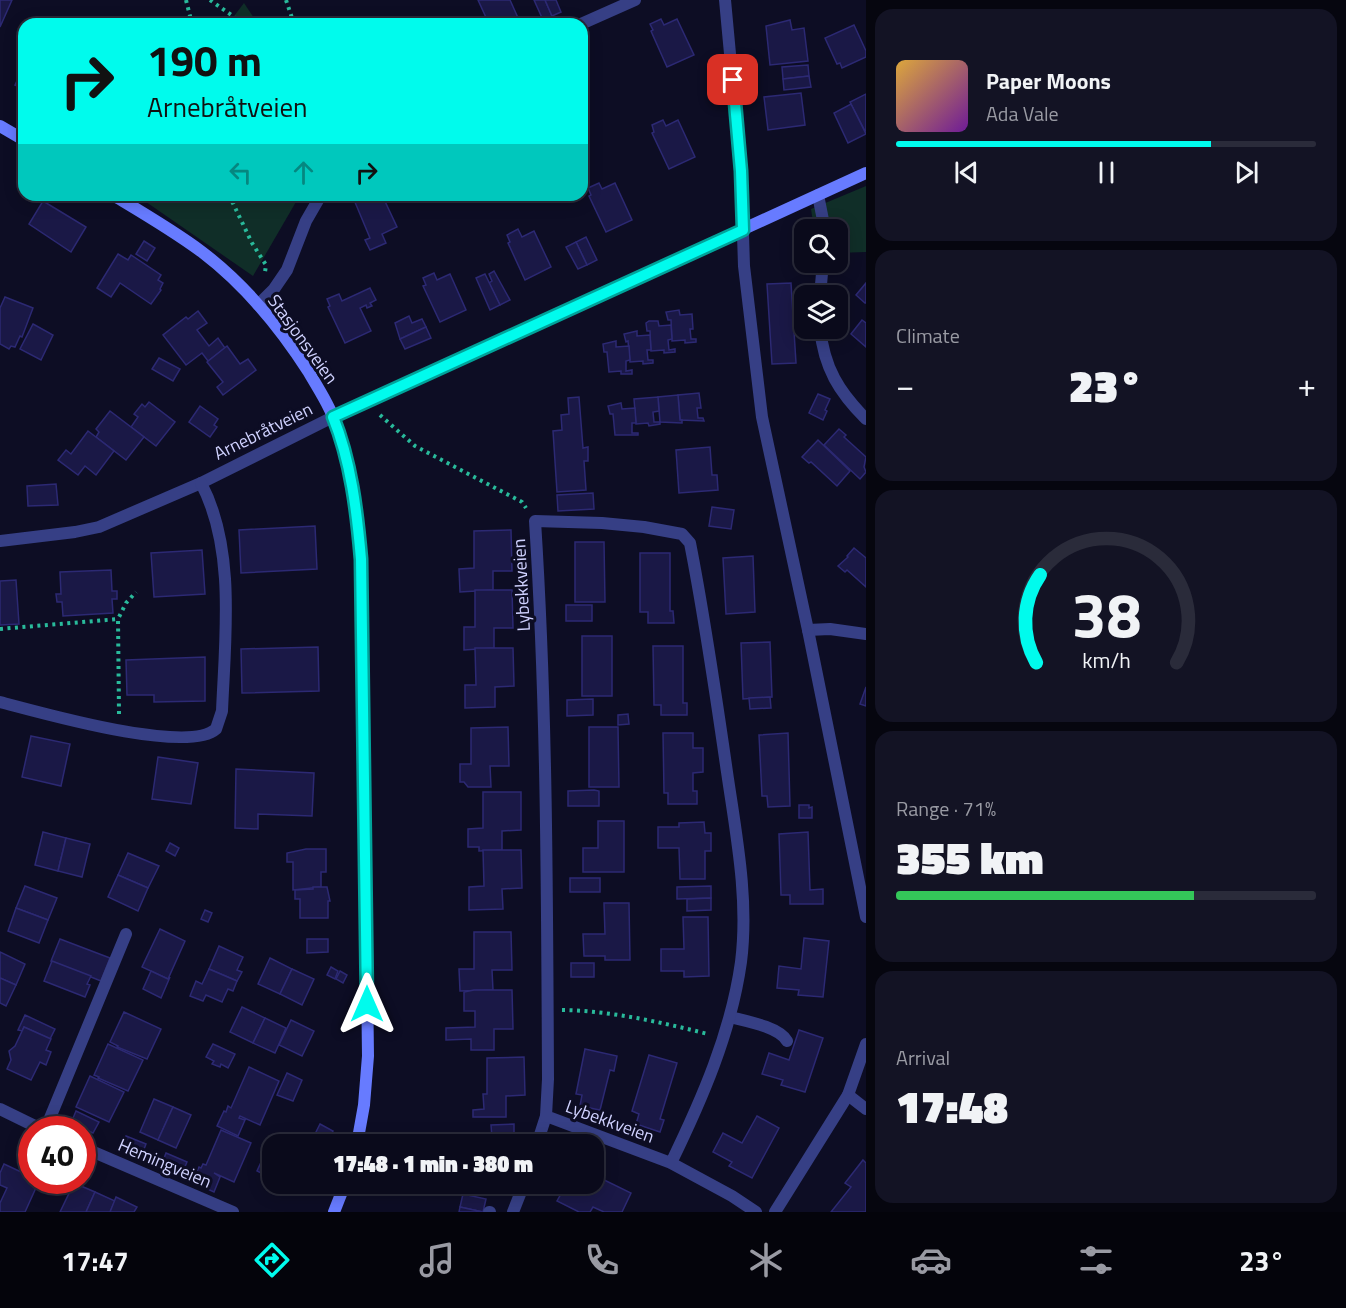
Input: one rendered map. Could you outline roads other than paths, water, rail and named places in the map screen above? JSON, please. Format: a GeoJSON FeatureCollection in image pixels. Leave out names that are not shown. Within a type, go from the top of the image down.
{"type":"FeatureCollection","features":[{"type":"Feature","properties":{"kind":"street"},"geometry":{"type":"LineString","coordinates":[[588,21],[635,0]]}},
{"type":"Feature","properties":{"kind":"street"},"geometry":{"type":"LineString","coordinates":[[725,0],[740,164],[744,266],[762,417],[866,917]]}},
{"type":"Feature","properties":{"kind":"street"},"geometry":{"type":"LineString","coordinates":[[0,126],[18,136]]}},
{"type":"Feature","properties":{"kind":"street","name":"Arnebråtveien"},"geometry":{"type":"LineString","coordinates":[[0,541],[99,527],[201,483],[333,417],[866,173]]}},
{"type":"Feature","properties":{"kind":"street"},"geometry":{"type":"LineString","coordinates":[[818,195],[823,219]]}},
{"type":"Feature","properties":{"kind":"street","name":"Stasjonsveien"},"geometry":{"type":"LineString","coordinates":[[122,201],[201,252],[228,274],[258,305],[297,354],[321,392],[343,444],[359,536],[362,585],[368,1056],[359,1134]]}},
{"type":"Feature","properties":{"kind":"street"},"geometry":{"type":"LineString","coordinates":[[258,305],[287,270],[306,220],[317,201]]}},
{"type":"Feature","properties":{"kind":"street"},"geometry":{"type":"LineString","coordinates":[[822,339],[825,357],[836,383],[866,420]]}},
{"type":"Feature","properties":{"kind":"street","name":"Arnebråtveien"},"geometry":{"type":"LineString","coordinates":[[0,702],[119,730],[189,738],[211,734],[219,723],[222,711],[225,590],[218,526],[211,503],[201,483]]}},
{"type":"Feature","properties":{"kind":"street","name":"Lybekkveien"},"geometry":{"type":"LineString","coordinates":[[671,1163],[702,1098],[730,1017],[743,942],[741,885],[712,671],[690,543],[682,534],[644,527],[602,522],[535,521],[542,626],[548,1010],[546,1116],[671,1163],[732,1196],[756,1212]]}},
{"type":"Feature","properties":{"kind":"street"},"geometry":{"type":"LineString","coordinates":[[808,630],[830,629],[866,634]]}},
{"type":"Feature","properties":{"kind":"street"},"geometry":{"type":"LineString","coordinates":[[50,1116],[126,934]]}},
{"type":"Feature","properties":{"kind":"street"},"geometry":{"type":"LineString","coordinates":[[730,1017],[783,1035],[787,1041]]}},
{"type":"Feature","properties":{"kind":"street"},"geometry":{"type":"LineString","coordinates":[[775,1212],[848,1095],[866,1044]]}},
{"type":"Feature","properties":{"kind":"street"},"geometry":{"type":"LineString","coordinates":[[848,1095],[866,1109]]}},
{"type":"Feature","properties":{"kind":"street"},"geometry":{"type":"LineString","coordinates":[[0,1109],[18,1118]]}},
{"type":"Feature","properties":{"kind":"street"},"geometry":{"type":"LineString","coordinates":[[540,1134],[546,1116]]}},
{"type":"Feature","properties":{"kind":"street","name":"Hemingveien"},"geometry":{"type":"LineString","coordinates":[[96,1153],[233,1212]]}},
{"type":"Feature","properties":{"kind":"street"},"geometry":{"type":"LineString","coordinates":[[334,1212],[341,1194]]}},
{"type":"Feature","properties":{"kind":"street"},"geometry":{"type":"LineString","coordinates":[[513,1212],[520,1194]]}}]}
